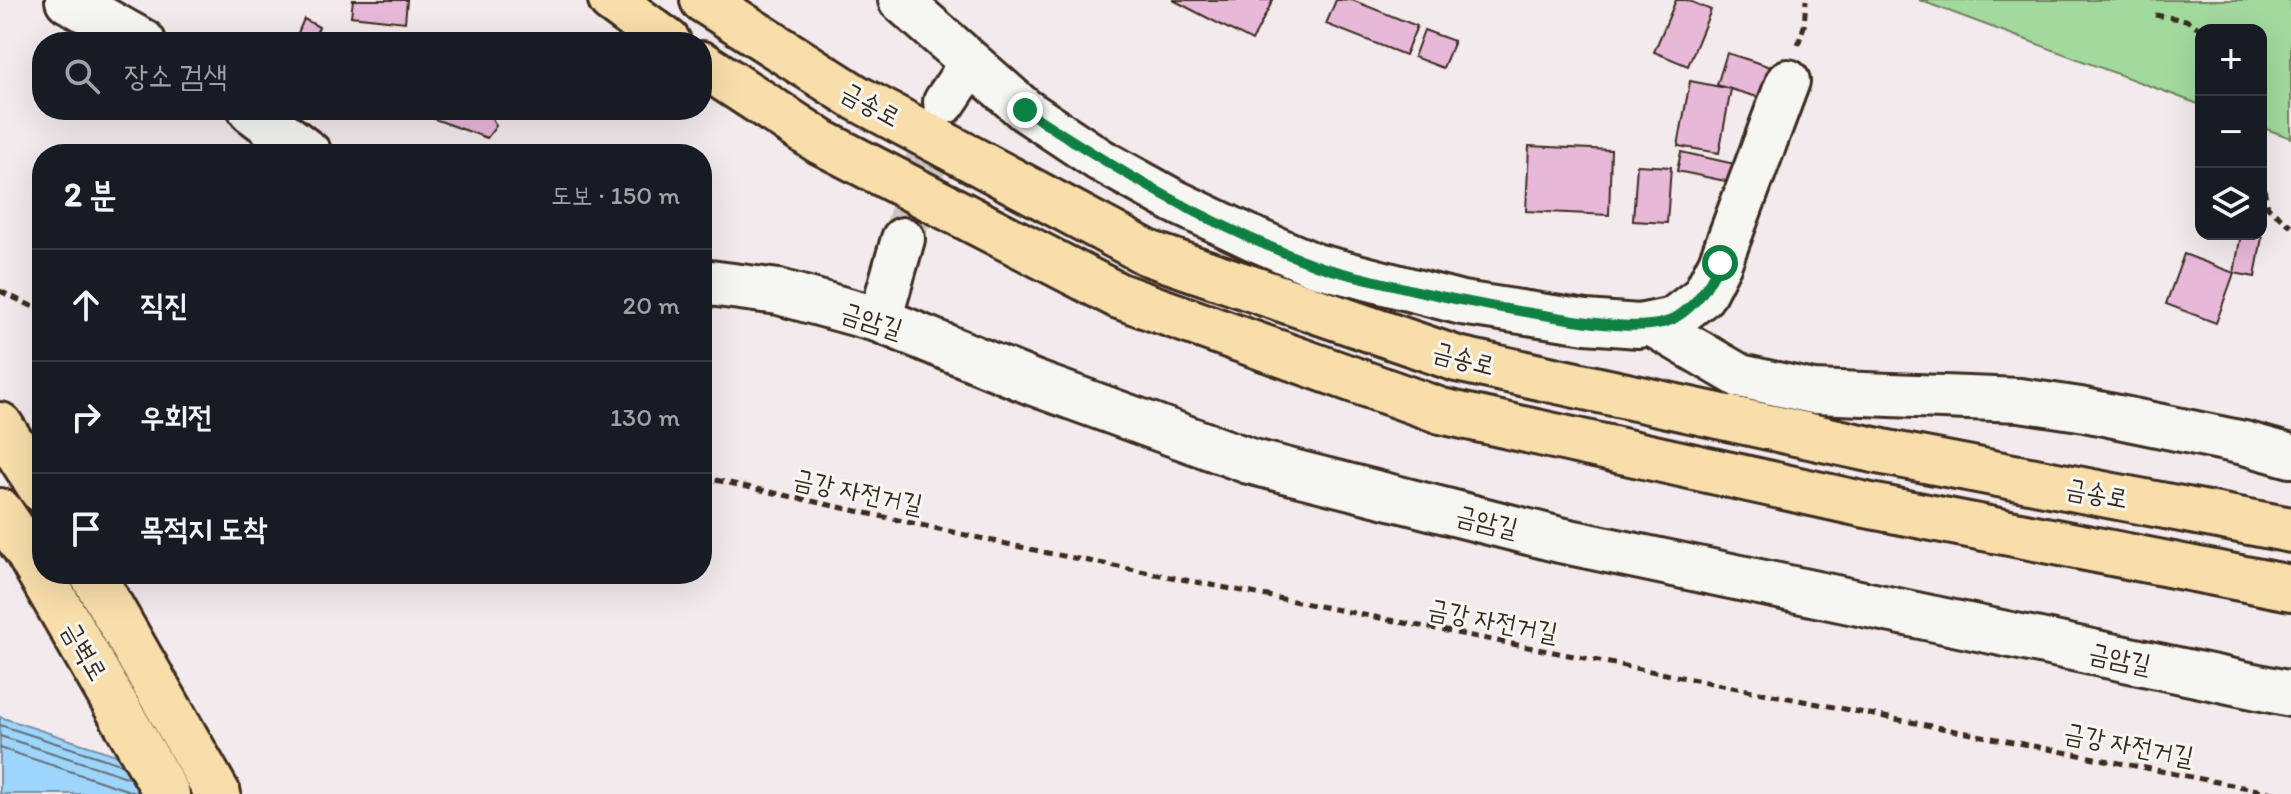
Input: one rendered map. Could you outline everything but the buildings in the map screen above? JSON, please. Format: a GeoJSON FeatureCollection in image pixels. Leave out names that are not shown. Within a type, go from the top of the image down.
{"type":"FeatureCollection","features":[{"type":"Feature","properties":{"kind":"main road"},"geometry":{"type":"LineString","coordinates":[[611,0],[654,32]]}},
{"type":"Feature","properties":{"kind":"main road","name":"금송로"},"geometry":{"type":"LineString","coordinates":[[703,0],[857,98],[1148,253],[1457,359],[1883,452],[2291,530]]}},
{"type":"Feature","properties":{"kind":"main road"},"geometry":{"type":"LineString","coordinates":[[712,71],[821,142],[1119,296],[1441,411],[1866,505],[2291,588]]}},
{"type":"Feature","properties":{"kind":"main road"},"geometry":{"type":"LineString","coordinates":[[0,425],[32,475]]}},
{"type":"Feature","properties":{"kind":"main road","name":"금벽로"},"geometry":{"type":"LineString","coordinates":[[0,511],[32,560]]}},
{"type":"Feature","properties":{"kind":"main road","name":"금벽로"},"geometry":{"type":"LineString","coordinates":[[46,584],[167,794]]}},
{"type":"Feature","properties":{"kind":"main road","name":"금벽로"},"geometry":{"type":"LineString","coordinates":[[98,584],[218,794]]}},
{"type":"Feature","properties":{"kind":"street"},"geometry":{"type":"LineString","coordinates":[[68,0],[125,32]]}},
{"type":"Feature","properties":{"kind":"street"},"geometry":{"type":"LineString","coordinates":[[900,0],[1025,110],[1100,160],[1174,201],[1315,265],[1462,303],[1586,322],[1651,324],[1673,319],[1703,296],[1720,263],[1788,81]]}},
{"type":"Feature","properties":{"kind":"street"},"geometry":{"type":"LineString","coordinates":[[945,102],[971,63]]}},
{"type":"Feature","properties":{"kind":"street"},"geometry":{"type":"LineString","coordinates":[[264,120],[296,144]]}},
{"type":"Feature","properties":{"kind":"street"},"geometry":{"type":"LineString","coordinates":[[880,320],[903,239]]}},
{"type":"Feature","properties":{"kind":"street","name":"금암길"},"geometry":{"type":"LineString","coordinates":[[712,283],[779,292],[880,320],[1034,383],[1249,461],[1560,540],[2291,694]]}},
{"type":"Feature","properties":{"kind":"street"},"geometry":{"type":"LineString","coordinates":[[1651,324],[1740,376],[1813,392],[2020,400],[2080,409],[2244,443],[2291,456]]}},
{"type":"Feature","properties":{"kind":"path"},"geometry":{"type":"LineString","coordinates":[[1788,81],[1804,26],[1806,0]]}},
{"type":"Feature","properties":{"kind":"path"},"geometry":{"type":"LineString","coordinates":[[2155,15],[2186,20],[2195,26]]}},
{"type":"Feature","properties":{"kind":"path"},"geometry":{"type":"LineString","coordinates":[[2267,202],[2268,207],[2291,226]]}},
{"type":"Feature","properties":{"kind":"path"},"geometry":{"type":"LineString","coordinates":[[0,291],[32,306]]}},
{"type":"Feature","properties":{"kind":"path","name":"금강 자전거길"},"geometry":{"type":"LineString","coordinates":[[712,479],[1048,553],[2278,794]]}},
{"type":"Feature","properties":{"kind":"green space"},"geometry":{"type":"Polygon","coordinates":[[[1919,0],[2291,0],[2291,138],[2267,129],[2267,24],[2195,24],[2195,103],[1919,0]]]}},
{"type":"Feature","properties":{"kind":"water"},"geometry":{"type":"Polygon","coordinates":[[[0,717],[174,774],[220,794],[0,794],[0,717]]]}},
{"type":"Feature","properties":{"kind":"tunnel"},"geometry":{"type":"LineString","coordinates":[[903,239],[943,106]]}},
{"type":"Feature","properties":{"kind":"route"},"geometry":{"type":"LineString","coordinates":[[1025,110],[1100,160],[1174,201],[1254,239],[1315,265],[1462,303],[1586,322],[1639,326],[1673,319],[1703,296],[1720,263]]}}]}
